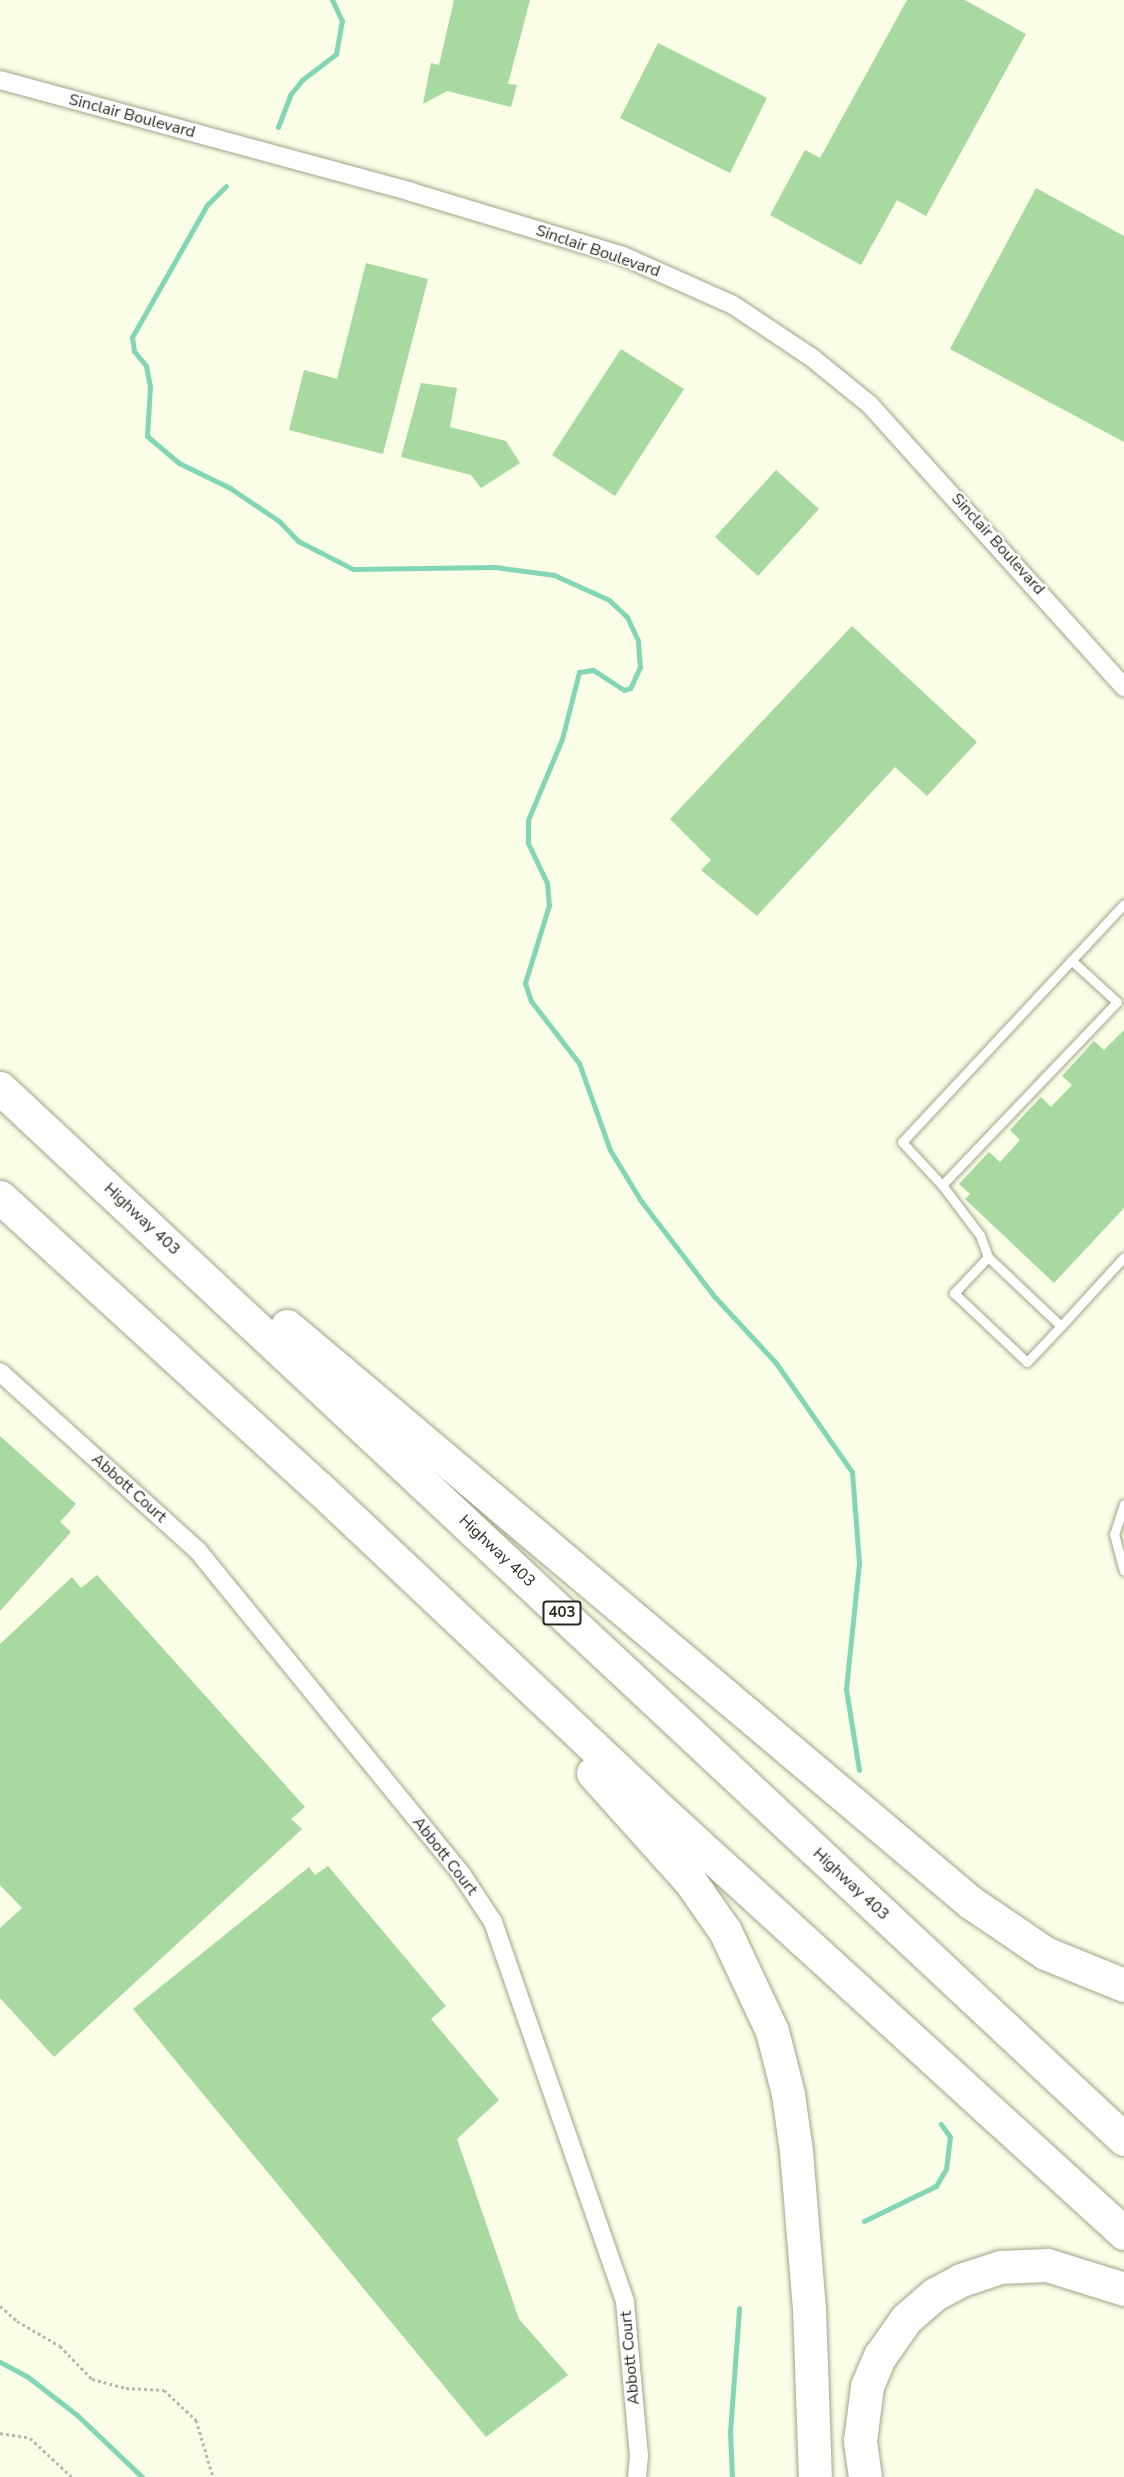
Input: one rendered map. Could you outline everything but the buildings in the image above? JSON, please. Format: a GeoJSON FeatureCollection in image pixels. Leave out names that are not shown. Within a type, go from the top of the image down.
{"type":"FeatureCollection","features":[{"type":"Feature","properties":{"kind":"highway","name":"Highway 403"},"geometry":{"type":"LineString","coordinates":[[0,1088],[1124,2139]]}},
{"type":"Feature","properties":{"kind":"highway"},"geometry":{"type":"LineString","coordinates":[[93,1174],[152,1212],[970,1902],[1045,1953],[1124,1985]]}},
{"type":"Feature","properties":{"kind":"highway"},"geometry":{"type":"LineString","coordinates":[[0,1197],[319,1488],[674,1823],[1124,2234]]}},
{"type":"Feature","properties":{"kind":"highway"},"geometry":{"type":"LineString","coordinates":[[319,1488],[344,1528],[554,1730],[690,1881],[725,1931],[756,1989],[788,2094],[796,2151],[809,2308],[815,2477]]}},
{"type":"Feature","properties":{"kind":"highway"},"geometry":{"type":"LineString","coordinates":[[865,2477],[860,2441],[867,2386],[880,2356],[906,2319],[935,2294],[961,2280],[1000,2267],[1047,2265],[1124,2289]]}},
{"type":"Feature","properties":{"kind":"street","name":"Sinclair Boulevard"},"geometry":{"type":"LineString","coordinates":[[0,80],[411,192],[611,252],[733,305],[811,357],[870,405],[1124,687]]}},
{"type":"Feature","properties":{"kind":"street","name":"Abbott Court"},"geometry":{"type":"LineString","coordinates":[[0,1372],[198,1551],[462,1875],[493,1922],[625,2302],[639,2455],[637,2477]]}},
{"type":"Feature","properties":{"kind":"lane"},"geometry":{"type":"LineString","coordinates":[[1061,1326],[988,1257],[980,1235],[942,1185],[902,1142],[1124,904]]}},
{"type":"Feature","properties":{"kind":"lane"},"geometry":{"type":"LineString","coordinates":[[942,1185],[1117,1002],[1071,960]]}},
{"type":"Feature","properties":{"kind":"lane"},"geometry":{"type":"LineString","coordinates":[[988,1257],[954,1293],[1027,1362],[1124,1257]]}},
{"type":"Feature","properties":{"kind":"lane"},"geometry":{"type":"LineString","coordinates":[[1124,1504],[1114,1534],[1121,1553],[1124,1571]]}},
{"type":"Feature","properties":{"kind":"path"},"geometry":{"type":"LineString","coordinates":[[0,2306],[17,2321],[60,2346],[92,2379],[126,2388],[164,2390],[196,2420],[213,2477]]}},
{"type":"Feature","properties":{"kind":"path"},"geometry":{"type":"LineString","coordinates":[[0,2433],[30,2438],[72,2477]]}},
{"type":"Feature","properties":{"kind":"waterway"},"geometry":{"type":"LineString","coordinates":[[278,127],[290,95],[302,80],[336,54],[342,21],[332,0]]}},
{"type":"Feature","properties":{"kind":"waterway"},"geometry":{"type":"LineString","coordinates":[[226,186],[207,205],[132,337],[134,351],[146,366],[150,386],[147,436],[179,463],[230,488],[279,521],[298,541],[353,569],[495,567],[554,575],[609,600],[627,617],[638,641],[640,667],[630,688],[624,690],[593,670],[579,672],[562,739],[528,820],[528,843],[547,883],[549,905],[525,983],[531,1001],[579,1063],[610,1150],[641,1201],[713,1295],[776,1363],[852,1472],[859,1563],[846,1689],[859,1770]]}},
{"type":"Feature","properties":{"kind":"waterway"},"geometry":{"type":"LineString","coordinates":[[864,2221],[936,2186],[946,2169],[950,2137],[941,2124]]}},
{"type":"Feature","properties":{"kind":"waterway"},"geometry":{"type":"LineString","coordinates":[[732,2477],[730,2432],[739,2308]]}},
{"type":"Feature","properties":{"kind":"waterway"},"geometry":{"type":"LineString","coordinates":[[0,2362],[28,2377],[77,2415],[142,2477]]}}]}
